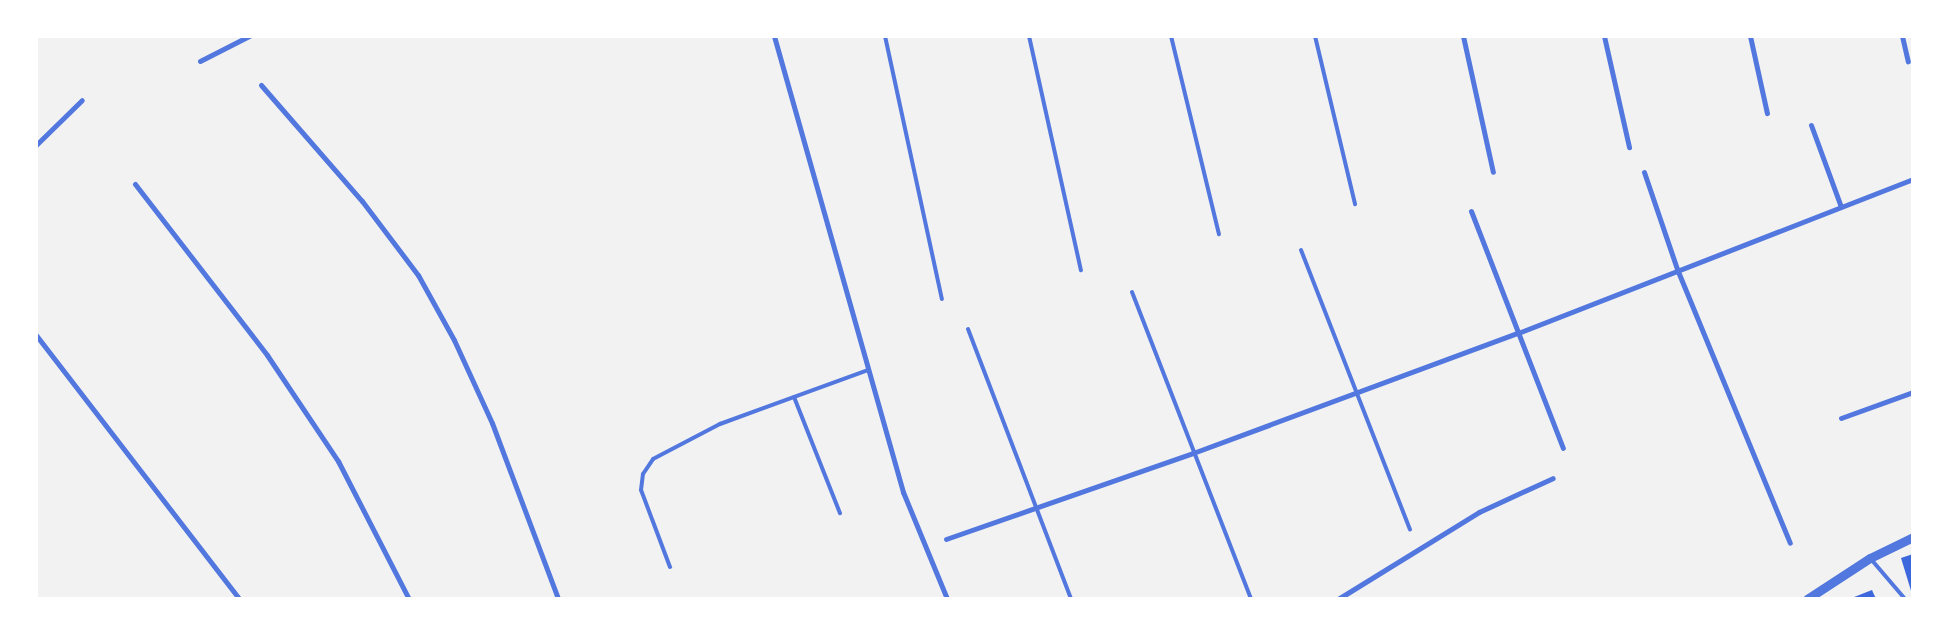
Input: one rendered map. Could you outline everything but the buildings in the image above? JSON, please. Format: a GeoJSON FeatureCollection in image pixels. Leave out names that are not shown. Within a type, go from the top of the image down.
{"type":"FeatureCollection","features":[{"type":"Feature","properties":{"kind":"street"},"geometry":{"type":"LineString","coordinates":[[200,61],[249,36]]}},
{"type":"Feature","properties":{"kind":"street"},"geometry":{"type":"LineString","coordinates":[[774,36],[903,492],[947,599]]}},
{"type":"Feature","properties":{"kind":"street"},"geometry":{"type":"LineString","coordinates":[[1462,36],[1493,172]]}},
{"type":"Feature","properties":{"kind":"street"},"geometry":{"type":"LineString","coordinates":[[1604,36],[1629,147]]}},
{"type":"Feature","properties":{"kind":"street"},"geometry":{"type":"LineString","coordinates":[[1750,36],[1767,113]]}},
{"type":"Feature","properties":{"kind":"street"},"geometry":{"type":"LineString","coordinates":[[1902,36],[1908,61]]}},
{"type":"Feature","properties":{"kind":"street"},"geometry":{"type":"LineString","coordinates":[[261,85],[362,201],[418,275],[454,340],[492,423],[558,599]]}},
{"type":"Feature","properties":{"kind":"street"},"geometry":{"type":"LineString","coordinates":[[36,145],[82,100]]}},
{"type":"Feature","properties":{"kind":"street"},"geometry":{"type":"LineString","coordinates":[[1810,125],[1840,207]]}},
{"type":"Feature","properties":{"kind":"street"},"geometry":{"type":"LineString","coordinates":[[1644,172],[1677,269],[1790,543]]}},
{"type":"Feature","properties":{"kind":"street"},"geometry":{"type":"LineString","coordinates":[[946,539],[1193,453],[1518,333],[1677,269],[1913,179]]}},
{"type":"Feature","properties":{"kind":"street"},"geometry":{"type":"LineString","coordinates":[[135,184],[267,355],[338,461],[409,599]]}},
{"type":"Feature","properties":{"kind":"street"},"geometry":{"type":"LineString","coordinates":[[1471,211],[1563,448]]}},
{"type":"Feature","properties":{"kind":"street"},"geometry":{"type":"LineString","coordinates":[[36,335],[239,599]]}},
{"type":"Feature","properties":{"kind":"street"},"geometry":{"type":"LineString","coordinates":[[1841,418],[1913,392]]}},
{"type":"Feature","properties":{"kind":"street"},"geometry":{"type":"LineString","coordinates":[[1338,599],[1479,512],[1553,478]]}},
{"type":"Feature","properties":{"kind":"street"},"geometry":{"type":"LineString","coordinates":[[1807,599],[1870,558],[1913,537]]}},
{"type":"Feature","properties":{"kind":"lane"},"geometry":{"type":"LineString","coordinates":[[885,36],[942,299]]}},
{"type":"Feature","properties":{"kind":"lane"},"geometry":{"type":"LineString","coordinates":[[1029,36],[1081,270]]}},
{"type":"Feature","properties":{"kind":"lane"},"geometry":{"type":"LineString","coordinates":[[1171,36],[1218,234]]}},
{"type":"Feature","properties":{"kind":"lane"},"geometry":{"type":"LineString","coordinates":[[1314,36],[1355,204]]}},
{"type":"Feature","properties":{"kind":"lane"},"geometry":{"type":"LineString","coordinates":[[1301,250],[1410,529]]}},
{"type":"Feature","properties":{"kind":"lane"},"geometry":{"type":"LineString","coordinates":[[1132,292],[1251,599]]}},
{"type":"Feature","properties":{"kind":"lane"},"geometry":{"type":"LineString","coordinates":[[968,329],[1071,599]]}},
{"type":"Feature","properties":{"kind":"lane"},"geometry":{"type":"LineString","coordinates":[[670,567],[641,490],[643,474],[653,459],[720,424],[868,370]]}},
{"type":"Feature","properties":{"kind":"lane"},"geometry":{"type":"LineString","coordinates":[[794,397],[840,513]]}},
{"type":"Feature","properties":{"kind":"lane"},"geometry":{"type":"LineString","coordinates":[[1870,558],[1905,599]]}}]}
